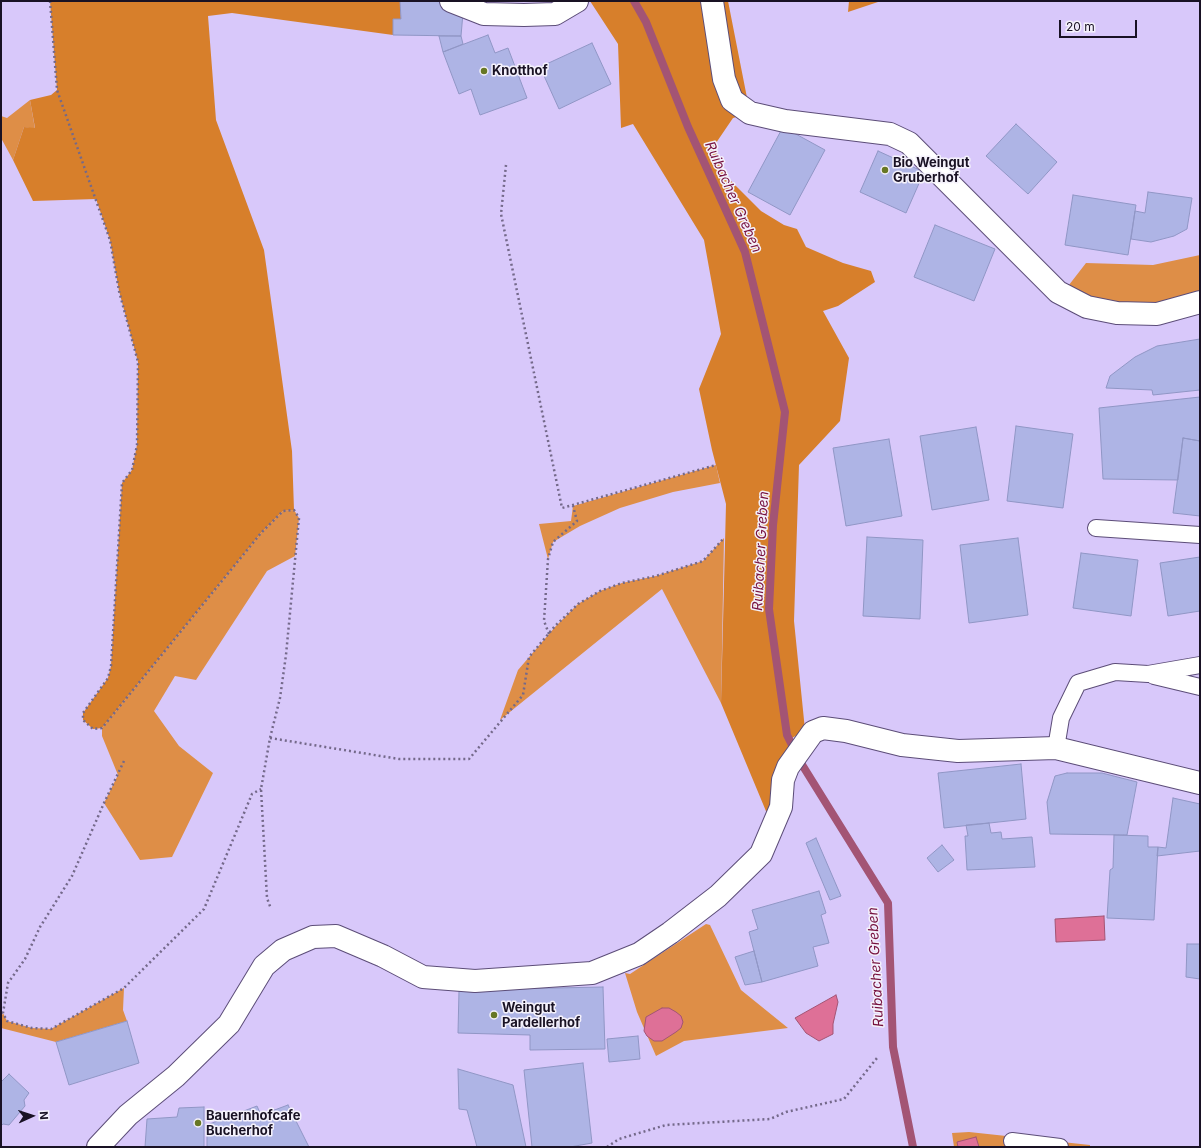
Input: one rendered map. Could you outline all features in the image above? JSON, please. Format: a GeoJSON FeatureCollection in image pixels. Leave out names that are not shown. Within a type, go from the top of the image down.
{"type":"FeatureCollection","features":[{"type":"Feature","properties":{"kind":"street"},"geometry":{"type":"LineString","coordinates":[[451,1],[484,14],[524,15],[555,14],[576,1]]}},
{"type":"Feature","properties":{"kind":"street"},"geometry":{"type":"LineString","coordinates":[[712,1],[724,79],[732,100],[750,113],[785,121],[890,134],[909,143],[1058,292],[1088,307],[1117,313],[1157,314],[1200,302]]}},
{"type":"Feature","properties":{"kind":"street"},"geometry":{"type":"LineString","coordinates":[[98,1147],[128,1115],[176,1076],[229,1024],[264,966],[284,950],[312,937],[336,936],[383,956],[423,977],[474,980],[592,973],[639,954],[670,933],[718,896],[761,854],[781,807],[782,780],[788,767],[802,745],[813,732],[823,728],[846,731],[902,745],[951,751],[1056,748],[1200,783]]}},
{"type":"Feature","properties":{"kind":"lane"},"geometry":{"type":"LineString","coordinates":[[1096,528],[1200,535]]}},
{"type":"Feature","properties":{"kind":"lane"},"geometry":{"type":"LineString","coordinates":[[1148,674],[1200,665]]}},
{"type":"Feature","properties":{"kind":"lane"},"geometry":{"type":"LineString","coordinates":[[1056,748],[1061,718],[1078,683],[1115,672],[1148,674],[1200,687]]}},
{"type":"Feature","properties":{"kind":"lane"},"geometry":{"type":"LineString","coordinates":[[1012,1140],[1060,1147]]}},
{"type":"Feature","properties":{"kind":"path"},"geometry":{"type":"LineString","coordinates":[[50,1],[57,90],[110,240],[119,291],[138,362],[137,445],[132,470],[122,483],[111,666],[108,678],[83,713],[83,720],[93,729],[102,728],[261,533],[283,511],[294,510],[299,518],[286,656],[280,698],[270,738],[261,789],[267,898],[271,909]]}},
{"type":"Feature","properties":{"kind":"path"},"geometry":{"type":"LineString","coordinates":[[506,164],[501,214],[562,508],[716,465]]}},
{"type":"Feature","properties":{"kind":"path"},"geometry":{"type":"LineString","coordinates":[[549,634],[544,621],[548,559],[552,542],[577,521],[573,506]]}},
{"type":"Feature","properties":{"kind":"path"},"geometry":{"type":"LineString","coordinates":[[270,738],[399,759],[469,759],[523,695],[529,657],[578,604],[600,591],[622,583],[656,576],[703,560],[724,538]]}},
{"type":"Feature","properties":{"kind":"path"},"geometry":{"type":"LineString","coordinates":[[124,760],[72,876],[40,927],[24,959],[8,983],[3,1013],[7,1021],[32,1028],[51,1029],[124,988],[204,909],[252,794],[261,789]]}},
{"type":"Feature","properties":{"kind":"path"},"geometry":{"type":"LineString","coordinates":[[607,1147],[619,1138],[666,1125],[770,1119],[786,1112],[844,1099],[877,1058]]}},
{"type":"Feature","properties":{"kind":"shaded area"},"geometry":{"type":"Polygon","coordinates":[[[50,1],[400,1],[401,19],[393,19],[393,35],[232,13],[208,16],[216,120],[264,250],[292,451],[294,510],[283,511],[261,533],[102,728],[93,729],[83,720],[83,713],[108,678],[111,666],[122,483],[132,470],[137,445],[138,362],[119,291],[110,240],[96,199],[33,201],[13,160],[24,127],[35,128],[30,100],[51,95],[57,90],[50,1]]]}},
{"type":"Feature","properties":{"kind":"shaded area"},"geometry":{"type":"Polygon","coordinates":[[[590,1],[728,1],[750,113],[733,118],[716,143],[717,160],[730,180],[761,211],[784,225],[797,229],[806,247],[843,263],[871,271],[875,282],[838,306],[823,311],[849,358],[840,421],[799,465],[794,621],[805,730],[789,740],[787,763],[773,828],[721,703],[726,504],[712,450],[699,389],[721,334],[704,240],[633,124],[621,128],[618,44],[590,1]]]}},
{"type":"Feature","properties":{"kind":"shaded area"},"geometry":{"type":"Polygon","coordinates":[[[849,1],[881,1],[848,12],[849,1]]]}},
{"type":"Feature","properties":{"kind":"shaded area"},"geometry":{"type":"Polygon","coordinates":[[[30,100],[35,129],[24,127],[13,160],[1,138],[1,116],[7,118],[30,100]]]}},
{"type":"Feature","properties":{"kind":"shaded area"},"geometry":{"type":"Polygon","coordinates":[[[1200,255],[1200,302],[1157,314],[1062,294],[1086,263],[1153,265],[1200,255]]]}},
{"type":"Feature","properties":{"kind":"shaded area"},"geometry":{"type":"Polygon","coordinates":[[[716,465],[720,483],[673,492],[620,508],[580,526],[553,542],[548,559],[539,524],[571,521],[573,506],[716,465]]]}},
{"type":"Feature","properties":{"kind":"shaded area"},"geometry":{"type":"Polygon","coordinates":[[[294,510],[299,518],[295,556],[267,571],[196,680],[175,676],[154,711],[179,746],[213,773],[172,857],[140,860],[104,803],[118,775],[102,736],[102,728],[261,533],[283,511],[294,510]]]}},
{"type":"Feature","properties":{"kind":"shaded area"},"geometry":{"type":"Polygon","coordinates":[[[724,538],[721,703],[662,589],[500,720],[518,670],[555,627],[578,604],[600,591],[622,583],[656,576],[703,561],[724,538]]]}},
{"type":"Feature","properties":{"kind":"shaded area"},"geometry":{"type":"Polygon","coordinates":[[[1104,916],[1105,940],[1056,942],[1055,919],[1104,916]]]}},
{"type":"Feature","properties":{"kind":"shaded area"},"geometry":{"type":"Polygon","coordinates":[[[706,924],[710,925],[741,990],[788,1028],[684,1041],[656,1056],[637,1012],[625,973],[630,974],[706,924]]]}},
{"type":"Feature","properties":{"kind":"shaded area"},"geometry":{"type":"Polygon","coordinates":[[[124,988],[123,1010],[127,1021],[56,1042],[1,1028],[1,1017],[3,1013],[7,1021],[32,1028],[51,1029],[124,988]]]}},
{"type":"Feature","properties":{"kind":"shaded area"},"geometry":{"type":"Polygon","coordinates":[[[836,995],[838,1002],[833,1024],[833,1034],[819,1041],[806,1033],[795,1018],[836,995]]]}},
{"type":"Feature","properties":{"kind":"shaded area"},"geometry":{"type":"Polygon","coordinates":[[[662,1008],[669,1008],[676,1012],[681,1016],[683,1022],[681,1028],[676,1032],[662,1041],[654,1041],[647,1036],[644,1031],[646,1017],[662,1008]]]}},
{"type":"Feature","properties":{"kind":"shaded area"},"geometry":{"type":"Polygon","coordinates":[[[969,1132],[1090,1145],[1090,1147],[954,1147],[952,1133],[969,1132]]]}},
{"type":"Feature","properties":{"kind":"shaded area"},"geometry":{"type":"Polygon","coordinates":[[[976,1137],[979,1147],[958,1147],[957,1142],[976,1137]]]}},
{"type":"Feature","properties":{"kind":"building"},"geometry":{"type":"Polygon","coordinates":[[[400,1],[438,1],[463,13],[461,36],[393,35],[393,19],[401,19],[400,1]]]}},
{"type":"Feature","properties":{"kind":"building","name":"Knotthof"},"geometry":{"type":"Polygon","coordinates":[[[488,35],[495,53],[508,48],[527,98],[480,115],[471,89],[459,94],[443,52],[488,35]]]}},
{"type":"Feature","properties":{"kind":"building"},"geometry":{"type":"Polygon","coordinates":[[[439,36],[461,36],[463,44],[443,52],[439,36]]]}},
{"type":"Feature","properties":{"kind":"building"},"geometry":{"type":"Polygon","coordinates":[[[592,43],[611,84],[559,109],[540,67],[592,43]]]}},
{"type":"Feature","properties":{"kind":"building"},"geometry":{"type":"Polygon","coordinates":[[[1016,124],[1057,162],[1028,194],[986,156],[1016,124]]]}},
{"type":"Feature","properties":{"kind":"building"},"geometry":{"type":"Polygon","coordinates":[[[783,127],[825,150],[790,215],[748,192],[783,127]]]}},
{"type":"Feature","properties":{"kind":"building"},"geometry":{"type":"Polygon","coordinates":[[[878,151],[924,172],[906,213],[860,192],[878,151]]]}},
{"type":"Feature","properties":{"kind":"building"},"geometry":{"type":"Polygon","coordinates":[[[1148,192],[1192,198],[1187,229],[1174,236],[1151,242],[1131,239],[1135,211],[1145,213],[1148,192]]]}},
{"type":"Feature","properties":{"kind":"building"},"geometry":{"type":"Polygon","coordinates":[[[1073,195],[1136,205],[1128,255],[1065,245],[1073,195]]]}},
{"type":"Feature","properties":{"kind":"building"},"geometry":{"type":"Polygon","coordinates":[[[935,225],[995,249],[974,301],[914,277],[935,225]]]}},
{"type":"Feature","properties":{"kind":"building"},"geometry":{"type":"Polygon","coordinates":[[[1200,339],[1200,390],[1153,395],[1152,390],[1106,388],[1110,376],[1135,357],[1157,346],[1200,339]]]}},
{"type":"Feature","properties":{"kind":"building"},"geometry":{"type":"Polygon","coordinates":[[[1200,397],[1200,441],[1183,438],[1178,480],[1103,479],[1099,408],[1200,397]]]}},
{"type":"Feature","properties":{"kind":"building"},"geometry":{"type":"Polygon","coordinates":[[[1016,426],[1073,434],[1063,508],[1007,501],[1016,426]]]}},
{"type":"Feature","properties":{"kind":"building"},"geometry":{"type":"Polygon","coordinates":[[[976,427],[989,500],[932,510],[920,436],[976,427]]]}},
{"type":"Feature","properties":{"kind":"building"},"geometry":{"type":"Polygon","coordinates":[[[1183,438],[1200,441],[1200,516],[1173,513],[1183,438]]]}},
{"type":"Feature","properties":{"kind":"building"},"geometry":{"type":"Polygon","coordinates":[[[889,439],[902,516],[846,526],[833,448],[889,439]]]}},
{"type":"Feature","properties":{"kind":"building"},"geometry":{"type":"Polygon","coordinates":[[[867,537],[923,540],[920,619],[863,616],[867,537]]]}},
{"type":"Feature","properties":{"kind":"building"},"geometry":{"type":"Polygon","coordinates":[[[1018,538],[1028,615],[969,623],[960,545],[1018,538]]]}},
{"type":"Feature","properties":{"kind":"building"},"geometry":{"type":"Polygon","coordinates":[[[1081,553],[1138,560],[1131,616],[1073,608],[1081,553]]]}},
{"type":"Feature","properties":{"kind":"building"},"geometry":{"type":"Polygon","coordinates":[[[1200,557],[1200,611],[1168,616],[1160,563],[1200,557]]]}},
{"type":"Feature","properties":{"kind":"building"},"geometry":{"type":"Polygon","coordinates":[[[1021,764],[1026,819],[944,828],[938,773],[1021,764]]]}},
{"type":"Feature","properties":{"kind":"building"},"geometry":{"type":"Polygon","coordinates":[[[1067,773],[1102,773],[1137,782],[1127,835],[1050,834],[1047,802],[1055,776],[1067,773]]]}},
{"type":"Feature","properties":{"kind":"building"},"geometry":{"type":"Polygon","coordinates":[[[1173,798],[1200,804],[1200,851],[1157,856],[1158,847],[1166,848],[1173,798]]]}},
{"type":"Feature","properties":{"kind":"building"},"geometry":{"type":"Polygon","coordinates":[[[989,823],[991,833],[1001,832],[1002,839],[1032,837],[1035,867],[967,870],[965,836],[968,836],[966,825],[989,823]]]}},
{"type":"Feature","properties":{"kind":"building"},"geometry":{"type":"Polygon","coordinates":[[[1114,835],[1148,836],[1148,847],[1158,847],[1154,920],[1107,918],[1110,870],[1113,868],[1114,835]]]}},
{"type":"Feature","properties":{"kind":"building"},"geometry":{"type":"Polygon","coordinates":[[[816,838],[841,896],[830,900],[806,843],[816,838]]]}},
{"type":"Feature","properties":{"kind":"building"},"geometry":{"type":"Polygon","coordinates":[[[942,845],[954,860],[938,872],[927,858],[942,845]]]}},
{"type":"Feature","properties":{"kind":"building"},"geometry":{"type":"Polygon","coordinates":[[[819,891],[826,913],[821,915],[829,943],[813,947],[818,966],[762,982],[749,932],[758,929],[752,910],[819,891]]]}},
{"type":"Feature","properties":{"kind":"building"},"geometry":{"type":"Polygon","coordinates":[[[1187,944],[1200,944],[1200,979],[1186,977],[1187,944]]]}},
{"type":"Feature","properties":{"kind":"building"},"geometry":{"type":"Polygon","coordinates":[[[754,951],[762,982],[745,985],[735,957],[754,951]]]}},
{"type":"Feature","properties":{"kind":"building"},"geometry":{"type":"Polygon","coordinates":[[[603,987],[605,1049],[530,1050],[530,1035],[458,1033],[459,990],[603,987]]]}},
{"type":"Feature","properties":{"kind":"building"},"geometry":{"type":"Polygon","coordinates":[[[127,1021],[139,1063],[69,1085],[56,1042],[127,1021]]]}},
{"type":"Feature","properties":{"kind":"building"},"geometry":{"type":"Polygon","coordinates":[[[638,1036],[640,1059],[609,1062],[607,1039],[638,1036]]]}},
{"type":"Feature","properties":{"kind":"building"},"geometry":{"type":"Polygon","coordinates":[[[583,1063],[592,1143],[570,1147],[532,1147],[524,1070],[583,1063]]]}},
{"type":"Feature","properties":{"kind":"building"},"geometry":{"type":"Polygon","coordinates":[[[458,1069],[513,1085],[526,1147],[477,1147],[467,1110],[459,1109],[458,1069]]]}},
{"type":"Feature","properties":{"kind":"building"},"geometry":{"type":"Polygon","coordinates":[[[9,1074],[29,1093],[24,1100],[25,1106],[9,1125],[3,1124],[1,1126],[1,1082],[9,1074]]]}},
{"type":"Feature","properties":{"kind":"building"},"geometry":{"type":"Polygon","coordinates":[[[288,1105],[309,1147],[207,1147],[207,1125],[257,1106],[261,1115],[288,1105]]]}},
{"type":"Feature","properties":{"kind":"building"},"geometry":{"type":"Polygon","coordinates":[[[204,1107],[204,1147],[145,1147],[147,1119],[177,1117],[179,1108],[204,1107]]]}},
{"type":"Feature","properties":{"kind":"waterway","name":"Ruibacher Greben"},"geometry":{"type":"LineString","coordinates":[[634,1],[646,22],[688,127],[745,252],[785,412],[773,525],[769,609],[787,735],[801,763],[888,903],[893,1047],[913,1147]]}},
{"type":"Feature","properties":{"kind":"place","name":"Knotthof"},"geometry":{"type":"Point","coordinates":[484,71]}},
{"type":"Feature","properties":{"kind":"place","name":"Bio Weingut Gruberhof"},"geometry":{"type":"Point","coordinates":[885,170]}},
{"type":"Feature","properties":{"kind":"place","name":"Weingut Pardellerhof"},"geometry":{"type":"Point","coordinates":[494,1015]}},
{"type":"Feature","properties":{"kind":"place","name":"Bauernhofcafe Bucherhof"},"geometry":{"type":"Point","coordinates":[198,1123]}}]}
